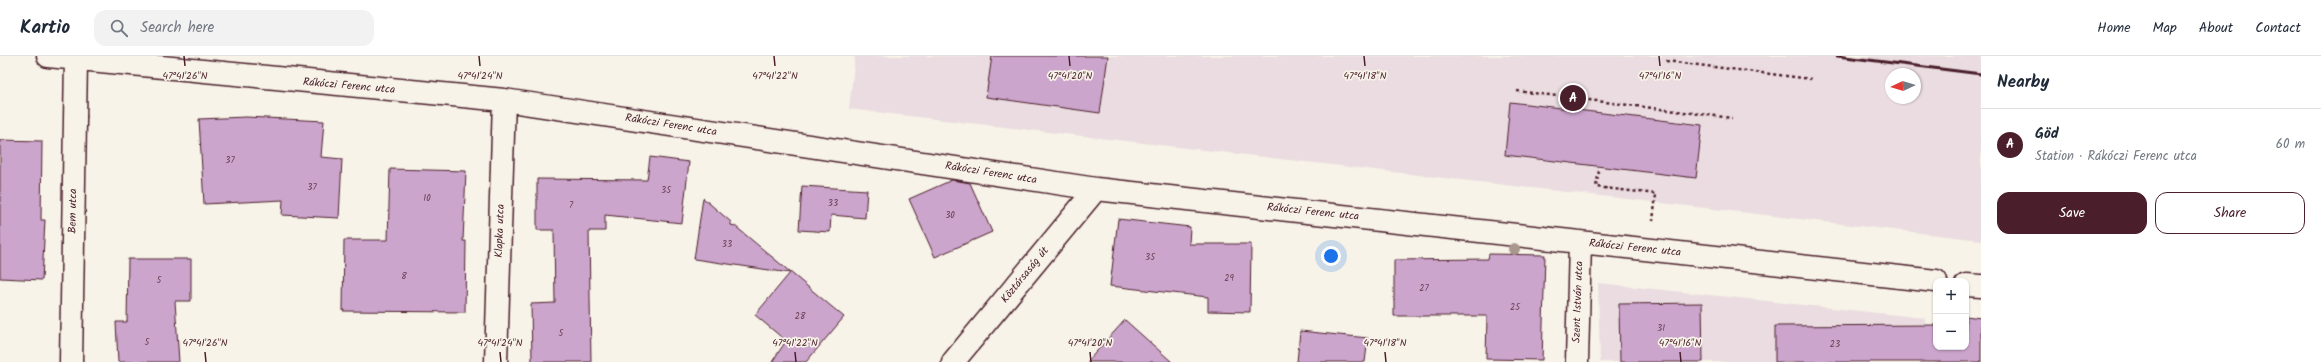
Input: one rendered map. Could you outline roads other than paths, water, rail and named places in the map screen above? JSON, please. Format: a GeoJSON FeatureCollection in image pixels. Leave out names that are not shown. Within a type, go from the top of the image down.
{"type":"FeatureCollection","features":[{"type":"Feature","properties":{"kind":"street","name":"Rákóczi Ferenc utca"},"geometry":{"type":"LineString","coordinates":[[48,56],[76,60],[504,100],[1096,189],[1933,282]]}},
{"type":"Feature","properties":{"kind":"street","name":"Bem utca"},"geometry":{"type":"LineString","coordinates":[[71,362],[76,60]]}},
{"type":"Feature","properties":{"kind":"street","name":"Klapka utca"},"geometry":{"type":"LineString","coordinates":[[496,362],[504,100]]}},
{"type":"Feature","properties":{"kind":"street","name":"Köztársaság út"},"geometry":{"type":"LineString","coordinates":[[953,362],[1096,189]]}},
{"type":"Feature","properties":{"kind":"street","name":"Szent István utca"},"geometry":{"type":"LineString","coordinates":[[1577,362],[1580,242]]}},
{"type":"Feature","properties":{"kind":"street"},"geometry":{"type":"LineString","coordinates":[[1969,285],[1981,286]]}},
{"type":"Feature","properties":{"kind":"railway"},"geometry":{"type":"LineString","coordinates":[[1837,56],[1981,74]]}},
{"type":"Feature","properties":{"kind":"place","name":"Göd"},"geometry":{"type":"Point","coordinates":[1573,98]}}]}
